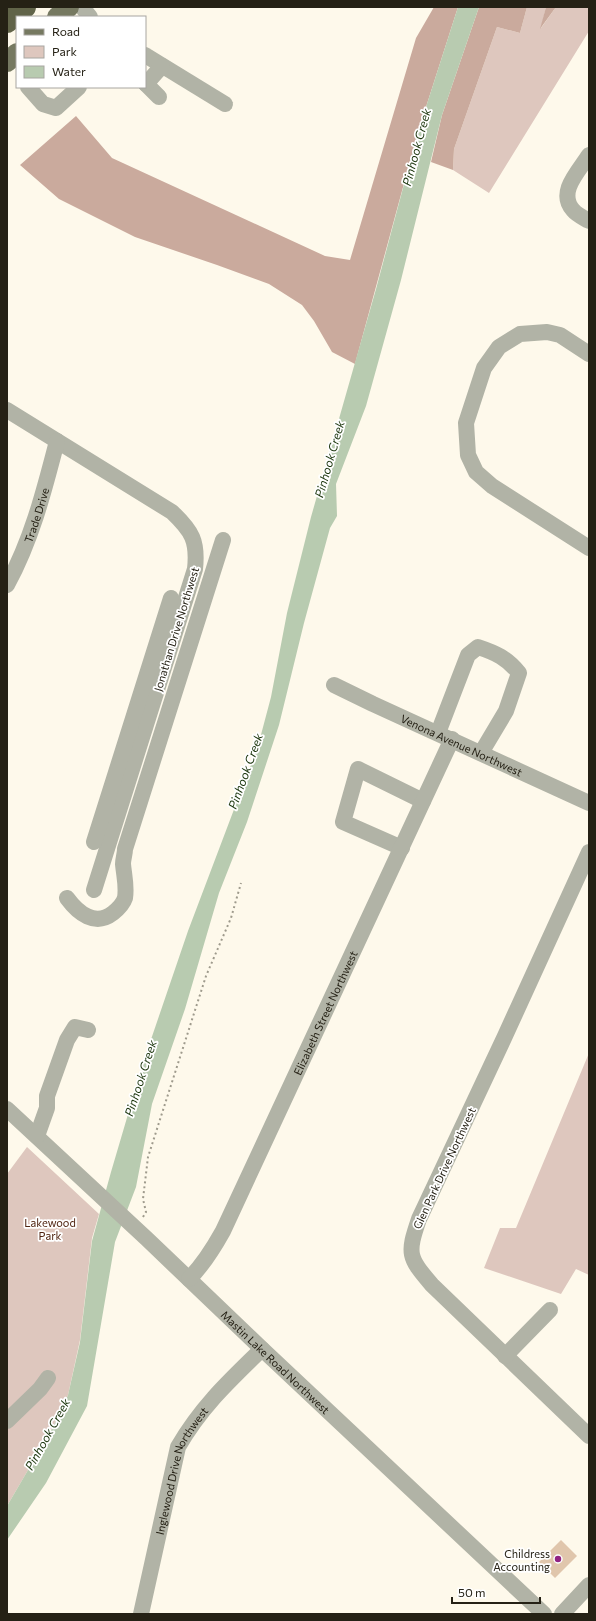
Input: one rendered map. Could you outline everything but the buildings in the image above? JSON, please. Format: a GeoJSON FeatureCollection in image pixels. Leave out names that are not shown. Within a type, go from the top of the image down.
{"type":"FeatureCollection","features":[{"type":"Feature","properties":{"kind":"highway"},"geometry":{"type":"LineString","coordinates":[[7,22],[25,7]]}},
{"type":"Feature","properties":{"kind":"main road"},"geometry":{"type":"LineString","coordinates":[[59,16],[69,7]]}},
{"type":"Feature","properties":{"kind":"main road"},"geometry":{"type":"LineString","coordinates":[[7,62],[16,54]]}},
{"type":"Feature","properties":{"kind":"street"},"geometry":{"type":"LineString","coordinates":[[82,7],[89,16]]}},
{"type":"Feature","properties":{"kind":"street"},"geometry":{"type":"LineString","coordinates":[[146,56],[225,104]]}},
{"type":"Feature","properties":{"kind":"street"},"geometry":{"type":"LineString","coordinates":[[159,97],[146,84],[162,66]]}},
{"type":"Feature","properties":{"kind":"street"},"geometry":{"type":"LineString","coordinates":[[29,88],[43,104],[56,108],[78,88]]}},
{"type":"Feature","properties":{"kind":"street"},"geometry":{"type":"LineString","coordinates":[[589,154],[568,188],[566,195],[568,203],[574,211],[589,221]]}},
{"type":"Feature","properties":{"kind":"street"},"geometry":{"type":"LineString","coordinates":[[589,354],[560,336],[547,332],[520,334],[500,347],[484,368],[466,423],[468,455],[476,472],[492,486],[589,548]]}},
{"type":"Feature","properties":{"kind":"street","name":"Jonathan Drive Northwest"},"geometry":{"type":"LineString","coordinates":[[7,410],[172,512],[187,529],[194,540],[197,554],[195,569],[173,609],[162,652],[117,794],[101,835],[94,890]]}},
{"type":"Feature","properties":{"kind":"street","name":"Trade Drive"},"geometry":{"type":"LineString","coordinates":[[7,585],[27,545],[57,441]]}},
{"type":"Feature","properties":{"kind":"street"},"geometry":{"type":"LineString","coordinates":[[67,898],[74,908],[85,916],[99,919],[109,916],[120,908],[124,900],[126,883],[123,863],[128,839],[223,540]]}},
{"type":"Feature","properties":{"kind":"street"},"geometry":{"type":"LineString","coordinates":[[173,609],[197,623]]}},
{"type":"Feature","properties":{"kind":"street","name":"Elizabeth Street Northwest"},"geometry":{"type":"LineString","coordinates":[[189,1279],[209,1256],[223,1231],[402,848],[423,801],[445,736],[468,655],[478,646],[496,653],[510,663],[519,674],[506,711],[481,753]]}},
{"type":"Feature","properties":{"kind":"street"},"geometry":{"type":"LineString","coordinates":[[162,652],[185,660]]}},
{"type":"Feature","properties":{"kind":"street","name":"Venona Avenue Northwest"},"geometry":{"type":"LineString","coordinates":[[334,684],[373,704],[589,803]]}},
{"type":"Feature","properties":{"kind":"street"},"geometry":{"type":"LineString","coordinates":[[151,687],[174,695]]}},
{"type":"Feature","properties":{"kind":"street"},"geometry":{"type":"LineString","coordinates":[[139,724],[162,732]]}},
{"type":"Feature","properties":{"kind":"street"},"geometry":{"type":"LineString","coordinates":[[128,758],[152,766]]}},
{"type":"Feature","properties":{"kind":"street"},"geometry":{"type":"LineString","coordinates":[[402,848],[343,822],[358,769],[423,801]]}},
{"type":"Feature","properties":{"kind":"street"},"geometry":{"type":"LineString","coordinates":[[117,794],[140,802]]}},
{"type":"Feature","properties":{"kind":"street"},"geometry":{"type":"LineString","coordinates":[[101,835],[128,839]]}},
{"type":"Feature","properties":{"kind":"street","name":"Glen Park Drive Northwest"},"geometry":{"type":"LineString","coordinates":[[589,852],[419,1219],[413,1238],[411,1253],[416,1267],[432,1285],[589,1436]]}},
{"type":"Feature","properties":{"kind":"street"},"geometry":{"type":"LineString","coordinates":[[37,1136],[47,1108],[47,1096],[67,1040],[75,1027],[88,1030]]}},
{"type":"Feature","properties":{"kind":"street","name":"Mastin Lake Road Northwest"},"geometry":{"type":"LineString","coordinates":[[7,1109],[544,1614]]}},
{"type":"Feature","properties":{"kind":"street"},"geometry":{"type":"LineString","coordinates":[[505,1356],[550,1310]]}},
{"type":"Feature","properties":{"kind":"street","name":"Inglewood Drive Northwest"},"geometry":{"type":"LineString","coordinates":[[141,1614],[178,1447],[202,1410],[262,1349]]}},
{"type":"Feature","properties":{"kind":"street"},"geometry":{"type":"LineString","coordinates":[[7,1420],[40,1390],[48,1378]]}},
{"type":"Feature","properties":{"kind":"street"},"geometry":{"type":"LineString","coordinates":[[562,1614],[588,1587]]}},
{"type":"Feature","properties":{"kind":"path"},"geometry":{"type":"LineString","coordinates":[[134,1227],[146,1212],[142,1200],[148,1157],[206,976],[231,918],[241,883]]}},
{"type":"Feature","properties":{"kind":"green space"},"geometry":{"type":"Polygon","coordinates":[[[527,7],[546,7],[541,28],[556,7],[589,7],[589,31],[489,193],[453,170],[454,149],[497,27],[520,33],[527,7]]]}},
{"type":"Feature","properties":{"kind":"green space"},"geometry":{"type":"Polygon","coordinates":[[[589,1053],[589,1275],[576,1269],[561,1294],[484,1268],[500,1228],[516,1228],[589,1053]]]}},
{"type":"Feature","properties":{"kind":"green space","name":"Lakewood Park"},"geometry":{"type":"Polygon","coordinates":[[[27,1147],[99,1214],[92,1238],[80,1340],[68,1395],[52,1429],[7,1506],[7,1174],[27,1147]]]}},
{"type":"Feature","properties":{"kind":"shaded area"},"geometry":{"type":"Polygon","coordinates":[[[434,7],[458,7],[418,132],[355,364],[332,352],[314,321],[302,305],[269,284],[135,237],[59,199],[20,165],[76,116],[112,158],[325,256],[350,260],[416,38],[434,7]]]}},
{"type":"Feature","properties":{"kind":"shaded area"},"geometry":{"type":"Polygon","coordinates":[[[479,7],[527,7],[520,33],[497,27],[454,149],[453,170],[431,162],[442,115],[479,7]]]}},
{"type":"Feature","properties":{"kind":"shaded area"},"geometry":{"type":"Polygon","coordinates":[[[546,7],[556,7],[540,29],[546,7]]]}},
{"type":"Feature","properties":{"kind":"water","name":"Pinhook Creek"},"geometry":{"type":"Polygon","coordinates":[[[458,7],[479,7],[442,115],[401,280],[366,406],[336,484],[337,516],[330,528],[304,623],[279,725],[247,822],[219,893],[185,1009],[152,1104],[136,1187],[115,1242],[87,1406],[46,1483],[7,1540],[7,1506],[52,1429],[68,1395],[80,1342],[92,1241],[111,1172],[144,1060],[188,931],[258,746],[271,697],[287,613],[311,517],[376,289],[418,132],[458,7]]]}},
{"type":"Feature","properties":{"kind":"place","name":"Childress Accounting"},"geometry":{"type":"Point","coordinates":[558,1559]}}]}
